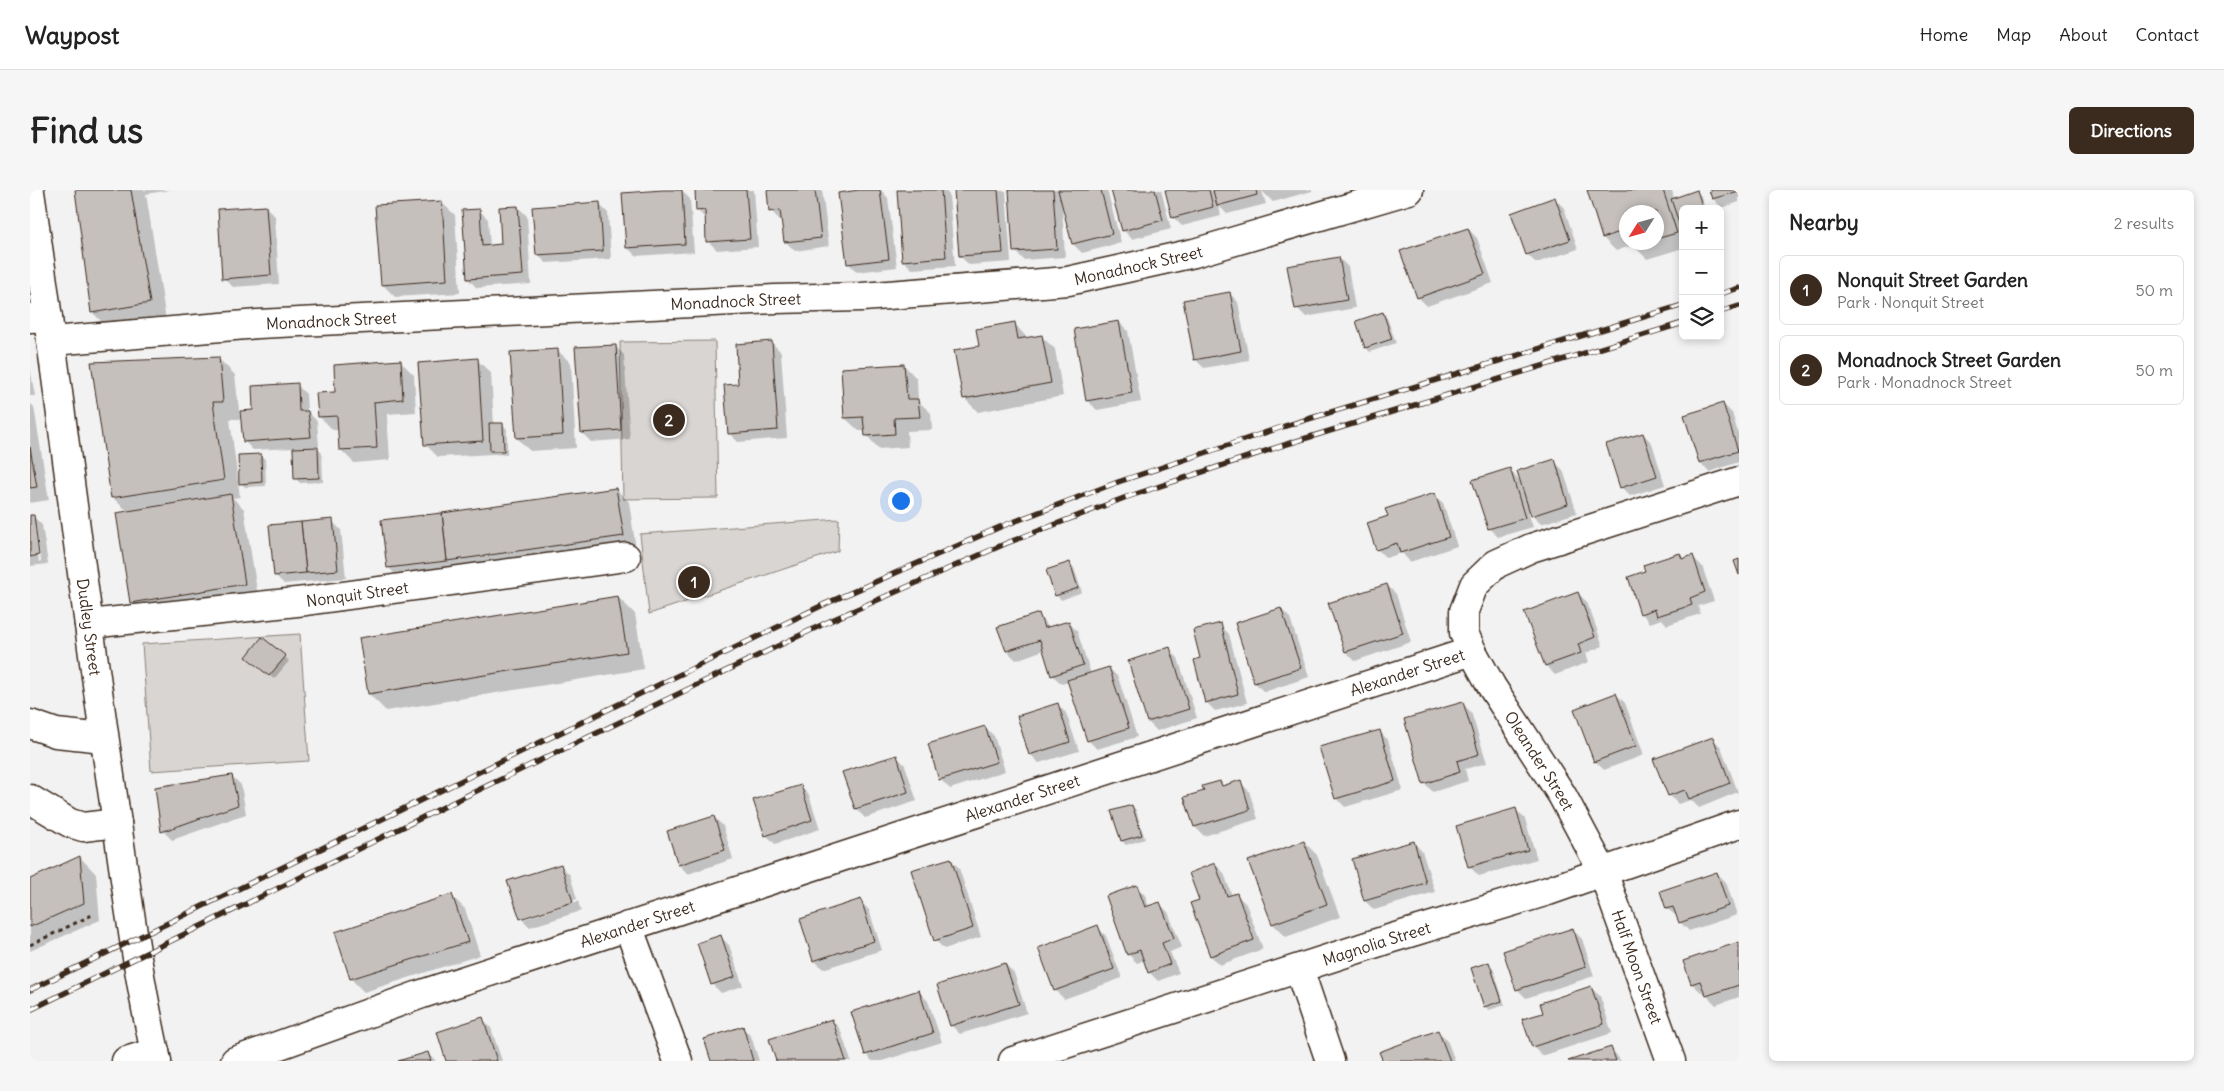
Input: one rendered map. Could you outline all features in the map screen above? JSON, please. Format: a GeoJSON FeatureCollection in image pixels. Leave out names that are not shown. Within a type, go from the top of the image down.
{"type":"FeatureCollection","features":[{"type":"Feature","properties":{"kind":"street","name":"Monadnock Street"},"geometry":{"type":"LineString","coordinates":[[44,325],[258,324],[775,299],[862,297],[1068,281],[1194,252],[1409,190]]}},
{"type":"Feature","properties":{"kind":"street","name":"Dudley Street"},"geometry":{"type":"LineString","coordinates":[[30,192],[44,325],[89,624],[104,738],[156,1056]]}},
{"type":"Feature","properties":{"kind":"street","name":"Alexander Street"},"geometry":{"type":"LineString","coordinates":[[235,1061],[422,994],[1472,651],[1464,633],[1464,611],[1474,585],[1496,564],[1531,548],[1739,481]]}},
{"type":"Feature","properties":{"kind":"street","name":"Nonquit Street"},"geometry":{"type":"LineString","coordinates":[[89,624],[306,601],[626,557]]}},
{"type":"Feature","properties":{"kind":"street","name":"Oleander Street"},"geometry":{"type":"LineString","coordinates":[[1472,651],[1492,687],[1562,795],[1603,872]]}},
{"type":"Feature","properties":{"kind":"street"},"geometry":{"type":"LineString","coordinates":[[30,724],[56,733],[104,738]]}},
{"type":"Feature","properties":{"kind":"street"},"geometry":{"type":"LineString","coordinates":[[30,799],[70,823],[83,827],[117,823]]}},
{"type":"Feature","properties":{"kind":"street","name":"Magnolia Street"},"geometry":{"type":"LineString","coordinates":[[1013,1061],[1603,872],[1739,824]]}},
{"type":"Feature","properties":{"kind":"street","name":"Half Moon Street"},"geometry":{"type":"LineString","coordinates":[[1603,872],[1671,1061]]}},
{"type":"Feature","properties":{"kind":"street"},"geometry":{"type":"LineString","coordinates":[[628,926],[678,1061]]}},
{"type":"Feature","properties":{"kind":"street"},"geometry":{"type":"LineString","coordinates":[[1298,969],[1330,1061]]}},
{"type":"Feature","properties":{"kind":"street"},"geometry":{"type":"LineString","coordinates":[[126,1061],[156,1056]]}},
{"type":"Feature","properties":{"kind":"path"},"geometry":{"type":"LineString","coordinates":[[30,945],[94,914]]}},
{"type":"Feature","properties":{"kind":"shaded area"},"geometry":{"type":"Polygon","coordinates":[[[715,341],[718,498],[623,499],[620,342],[715,341]]]}},
{"type":"Feature","properties":{"kind":"shaded area"},"geometry":{"type":"Polygon","coordinates":[[[839,519],[838,551],[649,614],[640,534],[839,519]]]}},
{"type":"Feature","properties":{"kind":"shaded area"},"geometry":{"type":"Polygon","coordinates":[[[300,634],[309,761],[151,771],[142,644],[300,634]]]}},
{"type":"Feature","properties":{"kind":"building"},"geometry":{"type":"Polygon","coordinates":[[[75,190],[131,190],[150,303],[91,313],[75,190]]]}},
{"type":"Feature","properties":{"kind":"building"},"geometry":{"type":"Polygon","coordinates":[[[682,190],[685,244],[626,248],[622,193],[682,190]]]}},
{"type":"Feature","properties":{"kind":"building"},"geometry":{"type":"Polygon","coordinates":[[[695,190],[746,190],[750,239],[706,242],[705,210],[696,211],[695,190]]]}},
{"type":"Feature","properties":{"kind":"building"},"geometry":{"type":"Polygon","coordinates":[[[767,190],[815,190],[821,238],[784,242],[780,210],[769,212],[767,190]]]}},
{"type":"Feature","properties":{"kind":"building"},"geometry":{"type":"Polygon","coordinates":[[[880,190],[889,259],[847,264],[838,193],[880,190]]]}},
{"type":"Feature","properties":{"kind":"building"},"geometry":{"type":"Polygon","coordinates":[[[897,190],[941,190],[946,257],[902,261],[897,190]]]}},
{"type":"Feature","properties":{"kind":"building"},"geometry":{"type":"Polygon","coordinates":[[[954,190],[998,190],[1003,253],[959,256],[954,190]]]}},
{"type":"Feature","properties":{"kind":"building"},"geometry":{"type":"Polygon","coordinates":[[[1009,190],[1053,190],[1057,249],[1013,252],[1009,190]]]}},
{"type":"Feature","properties":{"kind":"building"},"geometry":{"type":"Polygon","coordinates":[[[1058,190],[1101,190],[1112,234],[1072,244],[1058,190]]]}},
{"type":"Feature","properties":{"kind":"building"},"geometry":{"type":"Polygon","coordinates":[[[1111,190],[1155,190],[1163,220],[1122,231],[1111,190]]]}},
{"type":"Feature","properties":{"kind":"building"},"geometry":{"type":"Polygon","coordinates":[[[1165,190],[1209,190],[1213,207],[1172,218],[1165,190]]]}},
{"type":"Feature","properties":{"kind":"building"},"geometry":{"type":"Polygon","coordinates":[[[1213,190],[1256,190],[1257,195],[1217,206],[1213,190]]]}},
{"type":"Feature","properties":{"kind":"building"},"geometry":{"type":"Polygon","coordinates":[[[1587,190],[1663,190],[1677,233],[1664,237],[1664,205],[1619,205],[1619,232],[1602,238],[1587,190]]]}},
{"type":"Feature","properties":{"kind":"building"},"geometry":{"type":"Polygon","coordinates":[[[1697,190],[1702,205],[1679,205],[1679,223],[1671,199],[1697,190]]]}},
{"type":"Feature","properties":{"kind":"building"},"geometry":{"type":"Polygon","coordinates":[[[1709,190],[1739,190],[1739,191],[1712,199],[1709,190]]]}},
{"type":"Feature","properties":{"kind":"building"},"geometry":{"type":"Polygon","coordinates":[[[1555,197],[1570,240],[1526,255],[1511,213],[1555,197]]]}},
{"type":"Feature","properties":{"kind":"building"},"geometry":{"type":"Polygon","coordinates":[[[442,201],[447,280],[381,285],[375,205],[442,201]]]}},
{"type":"Feature","properties":{"kind":"building"},"geometry":{"type":"Polygon","coordinates":[[[600,202],[603,251],[536,255],[532,207],[600,202]]]}},
{"type":"Feature","properties":{"kind":"building"},"geometry":{"type":"Polygon","coordinates":[[[266,206],[271,275],[222,279],[218,209],[266,206]]]}},
{"type":"Feature","properties":{"kind":"building"},"geometry":{"type":"Polygon","coordinates":[[[518,206],[523,275],[467,279],[462,210],[480,209],[482,246],[501,244],[499,207],[518,206]]]}},
{"type":"Feature","properties":{"kind":"building"},"geometry":{"type":"Polygon","coordinates":[[[1468,228],[1485,274],[1417,298],[1400,251],[1468,228]]]}},
{"type":"Feature","properties":{"kind":"building"},"geometry":{"type":"Polygon","coordinates":[[[1339,257],[1347,300],[1295,309],[1287,266],[1339,257]]]}},
{"type":"Feature","properties":{"kind":"building"},"geometry":{"type":"Polygon","coordinates":[[[1230,292],[1241,351],[1194,360],[1183,300],[1230,292]]]}},
{"type":"Feature","properties":{"kind":"building"},"geometry":{"type":"Polygon","coordinates":[[[1383,312],[1392,339],[1365,348],[1356,321],[1383,312]]]}},
{"type":"Feature","properties":{"kind":"building"},"geometry":{"type":"Polygon","coordinates":[[[1119,321],[1132,393],[1086,401],[1074,329],[1119,321]]]}},
{"type":"Feature","properties":{"kind":"building"},"geometry":{"type":"Polygon","coordinates":[[[1015,322],[1018,339],[1042,335],[1051,383],[963,399],[954,350],[979,346],[976,329],[1015,322]]]}},
{"type":"Feature","properties":{"kind":"building"},"geometry":{"type":"Polygon","coordinates":[[[772,341],[778,430],[728,434],[724,385],[738,384],[736,344],[772,341]]]}},
{"type":"Feature","properties":{"kind":"building"},"geometry":{"type":"Polygon","coordinates":[[[616,345],[621,430],[581,433],[575,347],[616,345]]]}},
{"type":"Feature","properties":{"kind":"building"},"geometry":{"type":"Polygon","coordinates":[[[558,349],[563,435],[516,438],[510,352],[558,349]]]}},
{"type":"Feature","properties":{"kind":"building"},"geometry":{"type":"Polygon","coordinates":[[[219,357],[223,402],[213,402],[224,480],[111,498],[91,362],[219,357]]]}},
{"type":"Feature","properties":{"kind":"building"},"geometry":{"type":"Polygon","coordinates":[[[478,358],[483,441],[424,445],[418,363],[478,358]]]}},
{"type":"Feature","properties":{"kind":"building"},"geometry":{"type":"Polygon","coordinates":[[[401,360],[403,399],[374,402],[377,448],[339,450],[337,416],[318,417],[316,393],[335,392],[334,365],[401,360]]]}},
{"type":"Feature","properties":{"kind":"building"},"geometry":{"type":"Polygon","coordinates":[[[904,364],[907,399],[918,399],[920,417],[894,418],[895,434],[865,436],[863,417],[844,418],[841,368],[904,364]]]}},
{"type":"Feature","properties":{"kind":"building"},"geometry":{"type":"Polygon","coordinates":[[[298,383],[299,411],[308,411],[311,437],[243,442],[240,411],[253,410],[252,386],[298,383]]]}},
{"type":"Feature","properties":{"kind":"building"},"geometry":{"type":"Polygon","coordinates":[[[1723,403],[1738,451],[1699,463],[1684,415],[1723,403]]]}},
{"type":"Feature","properties":{"kind":"building"},"geometry":{"type":"Polygon","coordinates":[[[489,423],[503,423],[504,451],[490,451],[489,423]]]}},
{"type":"Feature","properties":{"kind":"building"},"geometry":{"type":"Polygon","coordinates":[[[1643,433],[1657,476],[1620,488],[1606,444],[1643,433]]]}},
{"type":"Feature","properties":{"kind":"building"},"geometry":{"type":"Polygon","coordinates":[[[30,447],[37,487],[30,488],[30,447]]]}},
{"type":"Feature","properties":{"kind":"building"},"geometry":{"type":"Polygon","coordinates":[[[318,447],[319,478],[294,479],[293,448],[318,447]]]}},
{"type":"Feature","properties":{"kind":"building"},"geometry":{"type":"Polygon","coordinates":[[[261,454],[262,482],[239,484],[238,455],[261,454]]]}},
{"type":"Feature","properties":{"kind":"building"},"geometry":{"type":"Polygon","coordinates":[[[1555,459],[1568,504],[1531,516],[1517,471],[1555,459]]]}},
{"type":"Feature","properties":{"kind":"building"},"geometry":{"type":"Polygon","coordinates":[[[1510,468],[1525,518],[1488,529],[1472,480],[1510,468]]]}},
{"type":"Feature","properties":{"kind":"building"},"geometry":{"type":"Polygon","coordinates":[[[616,488],[624,536],[447,561],[442,513],[616,488]]]}},
{"type":"Feature","properties":{"kind":"building"},"geometry":{"type":"Polygon","coordinates":[[[1435,493],[1449,537],[1400,553],[1397,543],[1376,550],[1367,523],[1388,516],[1385,509],[1435,493]]]}},
{"type":"Feature","properties":{"kind":"building"},"geometry":{"type":"Polygon","coordinates":[[[231,494],[245,584],[130,603],[116,513],[231,494]]]}},
{"type":"Feature","properties":{"kind":"building"},"geometry":{"type":"Polygon","coordinates":[[[442,513],[447,561],[387,568],[381,520],[442,513]]]}},
{"type":"Feature","properties":{"kind":"building"},"geometry":{"type":"Polygon","coordinates":[[[30,515],[34,515],[39,555],[30,557],[30,515]]]}},
{"type":"Feature","properties":{"kind":"building"},"geometry":{"type":"Polygon","coordinates":[[[333,519],[338,570],[306,573],[301,522],[333,519]]]}},
{"type":"Feature","properties":{"kind":"building"},"geometry":{"type":"Polygon","coordinates":[[[301,522],[306,573],[274,576],[269,525],[301,522]]]}},
{"type":"Feature","properties":{"kind":"building"},"geometry":{"type":"Polygon","coordinates":[[[1680,553],[1682,559],[1693,555],[1705,592],[1690,598],[1692,605],[1657,616],[1655,609],[1640,614],[1628,577],[1645,571],[1643,565],[1680,553]]]}},
{"type":"Feature","properties":{"kind":"building"},"geometry":{"type":"Polygon","coordinates":[[[1739,559],[1739,575],[1734,561],[1739,559]]]}},
{"type":"Feature","properties":{"kind":"building"},"geometry":{"type":"Polygon","coordinates":[[[1070,562],[1078,588],[1055,596],[1046,570],[1070,562]]]}},
{"type":"Feature","properties":{"kind":"building"},"geometry":{"type":"Polygon","coordinates":[[[1387,584],[1403,633],[1345,652],[1328,603],[1387,584]]]}},
{"type":"Feature","properties":{"kind":"building"},"geometry":{"type":"Polygon","coordinates":[[[1578,592],[1595,637],[1578,644],[1581,653],[1545,666],[1524,612],[1578,592]]]}},
{"type":"Feature","properties":{"kind":"building"},"geometry":{"type":"Polygon","coordinates":[[[618,596],[627,652],[368,694],[359,638],[618,596]]]}},
{"type":"Feature","properties":{"kind":"building"},"geometry":{"type":"Polygon","coordinates":[[[1281,608],[1301,668],[1254,683],[1235,623],[1281,608]]]}},
{"type":"Feature","properties":{"kind":"building"},"geometry":{"type":"Polygon","coordinates":[[[1039,613],[1044,628],[1069,621],[1083,665],[1051,676],[1040,640],[1006,651],[997,627],[1039,613]]]}},
{"type":"Feature","properties":{"kind":"building"},"geometry":{"type":"Polygon","coordinates":[[[1221,623],[1238,694],[1205,703],[1194,660],[1200,658],[1193,630],[1221,623]]]}},
{"type":"Feature","properties":{"kind":"building"},"geometry":{"type":"Polygon","coordinates":[[[262,637],[286,656],[269,676],[246,657],[262,637]]]}},
{"type":"Feature","properties":{"kind":"building"},"geometry":{"type":"Polygon","coordinates":[[[1170,647],[1189,709],[1147,722],[1128,661],[1170,647]]]}},
{"type":"Feature","properties":{"kind":"building"},"geometry":{"type":"Polygon","coordinates":[[[1109,667],[1129,728],[1087,741],[1067,680],[1109,667]]]}},
{"type":"Feature","properties":{"kind":"building"},"geometry":{"type":"Polygon","coordinates":[[[1616,693],[1636,746],[1594,762],[1574,709],[1616,693]]]}},
{"type":"Feature","properties":{"kind":"building"},"geometry":{"type":"Polygon","coordinates":[[[1463,702],[1479,754],[1457,761],[1460,772],[1423,784],[1404,719],[1463,702]]]}},
{"type":"Feature","properties":{"kind":"building"},"geometry":{"type":"Polygon","coordinates":[[[1058,703],[1070,742],[1029,755],[1017,716],[1058,703]]]}},
{"type":"Feature","properties":{"kind":"building"},"geometry":{"type":"Polygon","coordinates":[[[985,726],[997,762],[939,780],[928,744],[985,726]]]}},
{"type":"Feature","properties":{"kind":"building"},"geometry":{"type":"Polygon","coordinates":[[[1380,730],[1395,781],[1335,799],[1319,747],[1380,730]]]}},
{"type":"Feature","properties":{"kind":"building"},"geometry":{"type":"Polygon","coordinates":[[[1713,737],[1730,783],[1689,799],[1685,790],[1668,796],[1653,759],[1713,737]]]}},
{"type":"Feature","properties":{"kind":"building"},"geometry":{"type":"Polygon","coordinates":[[[897,755],[908,792],[855,809],[842,772],[897,755]]]}},
{"type":"Feature","properties":{"kind":"building"},"geometry":{"type":"Polygon","coordinates":[[[232,775],[238,805],[161,832],[155,787],[232,775]]]}},
{"type":"Feature","properties":{"kind":"building"},"geometry":{"type":"Polygon","coordinates":[[[1241,780],[1250,810],[1194,827],[1184,797],[1204,791],[1202,786],[1220,781],[1222,786],[1241,780]]]}},
{"type":"Feature","properties":{"kind":"building"},"geometry":{"type":"Polygon","coordinates":[[[801,785],[812,820],[765,836],[753,800],[801,785]]]}},
{"type":"Feature","properties":{"kind":"building"},"geometry":{"type":"Polygon","coordinates":[[[1132,805],[1142,835],[1121,841],[1111,811],[1132,805]]]}},
{"type":"Feature","properties":{"kind":"building"},"geometry":{"type":"Polygon","coordinates":[[[1516,808],[1528,850],[1468,867],[1456,826],[1516,808]]]}},
{"type":"Feature","properties":{"kind":"building"},"geometry":{"type":"Polygon","coordinates":[[[714,816],[725,850],[678,865],[667,831],[714,816]]]}},
{"type":"Feature","properties":{"kind":"building"},"geometry":{"type":"Polygon","coordinates":[[[1304,841],[1327,904],[1272,924],[1248,861],[1304,841]]]}},
{"type":"Feature","properties":{"kind":"building"},"geometry":{"type":"Polygon","coordinates":[[[1414,841],[1426,883],[1364,901],[1352,859],[1414,841]]]}},
{"type":"Feature","properties":{"kind":"building"},"geometry":{"type":"Polygon","coordinates":[[[80,856],[84,903],[30,927],[30,879],[80,856]]]}},
{"type":"Feature","properties":{"kind":"building"},"geometry":{"type":"Polygon","coordinates":[[[951,858],[973,928],[934,941],[911,870],[951,858]]]}},
{"type":"Feature","properties":{"kind":"building"},"geometry":{"type":"Polygon","coordinates":[[[1215,863],[1227,896],[1237,893],[1254,940],[1210,956],[1190,903],[1199,900],[1189,873],[1215,863]]]}},
{"type":"Feature","properties":{"kind":"building"},"geometry":{"type":"Polygon","coordinates":[[[561,864],[573,902],[520,919],[507,881],[561,864]]]}},
{"type":"Feature","properties":{"kind":"building"},"geometry":{"type":"Polygon","coordinates":[[[1717,872],[1728,906],[1679,923],[1673,907],[1666,909],[1660,891],[1717,872]]]}},
{"type":"Feature","properties":{"kind":"building"},"geometry":{"type":"Polygon","coordinates":[[[1137,885],[1145,907],[1160,902],[1174,938],[1162,943],[1170,964],[1148,973],[1140,950],[1127,955],[1106,896],[1137,885]]]}},
{"type":"Feature","properties":{"kind":"building"},"geometry":{"type":"Polygon","coordinates":[[[452,894],[468,942],[350,979],[335,932],[452,894]]]}},
{"type":"Feature","properties":{"kind":"building"},"geometry":{"type":"Polygon","coordinates":[[[861,899],[874,941],[813,961],[800,919],[861,899]]]}},
{"type":"Feature","properties":{"kind":"building"},"geometry":{"type":"Polygon","coordinates":[[[1098,925],[1114,969],[1054,991],[1038,948],[1098,925]]]}},
{"type":"Feature","properties":{"kind":"building"},"geometry":{"type":"Polygon","coordinates":[[[1573,928],[1586,967],[1516,990],[1503,951],[1573,928]]]}},
{"type":"Feature","properties":{"kind":"building"},"geometry":{"type":"Polygon","coordinates":[[[721,935],[735,977],[711,985],[697,943],[721,935]]]}},
{"type":"Feature","properties":{"kind":"building"},"geometry":{"type":"Polygon","coordinates":[[[1739,942],[1739,985],[1706,996],[1700,981],[1691,984],[1683,961],[1739,942]]]}},
{"type":"Feature","properties":{"kind":"building"},"geometry":{"type":"Polygon","coordinates":[[[1489,962],[1502,1001],[1484,1007],[1471,968],[1489,962]]]}},
{"type":"Feature","properties":{"kind":"building"},"geometry":{"type":"Polygon","coordinates":[[[1005,963],[1019,1004],[950,1026],[937,985],[1005,963]]]}},
{"type":"Feature","properties":{"kind":"building"},"geometry":{"type":"Polygon","coordinates":[[[1591,986],[1604,1024],[1532,1047],[1522,1019],[1543,1013],[1540,1003],[1591,986]]]}},
{"type":"Feature","properties":{"kind":"building"},"geometry":{"type":"Polygon","coordinates":[[[919,990],[933,1033],[865,1055],[851,1012],[919,990]]]}},
{"type":"Feature","properties":{"kind":"building"},"geometry":{"type":"Polygon","coordinates":[[[483,1017],[497,1061],[446,1061],[437,1032],[483,1017]]]}},
{"type":"Feature","properties":{"kind":"building"},"geometry":{"type":"Polygon","coordinates":[[[832,1019],[846,1061],[776,1061],[769,1039],[832,1019]]]}},
{"type":"Feature","properties":{"kind":"building"},"geometry":{"type":"Polygon","coordinates":[[[743,1026],[753,1061],[711,1061],[704,1039],[743,1026]]]}},
{"type":"Feature","properties":{"kind":"building"},"geometry":{"type":"Polygon","coordinates":[[[1438,1030],[1450,1061],[1383,1061],[1379,1052],[1438,1030]]]}},
{"type":"Feature","properties":{"kind":"building"},"geometry":{"type":"Polygon","coordinates":[[[1611,1047],[1616,1061],[1568,1061],[1611,1047]]]}},
{"type":"Feature","properties":{"kind":"building"},"geometry":{"type":"Polygon","coordinates":[[[428,1052],[431,1061],[398,1061],[428,1052]]]}},
{"type":"Feature","properties":{"kind":"railway"},"geometry":{"type":"LineString","coordinates":[[1724,293],[1739,288]]}},
{"type":"Feature","properties":{"kind":"railway"},"geometry":{"type":"LineString","coordinates":[[30,990],[825,604],[1000,527],[1118,482],[1282,427],[1679,306]]}},
{"type":"Feature","properties":{"kind":"railway"},"geometry":{"type":"LineString","coordinates":[[1724,311],[1739,306]]}},
{"type":"Feature","properties":{"kind":"railway"},"geometry":{"type":"LineString","coordinates":[[30,1010],[466,796],[832,620],[1007,543],[1124,498],[1287,444],[1679,324]]}},
{"type":"Feature","properties":{"kind":"place","name":"Monadnock Street Garden"},"geometry":{"type":"Point","coordinates":[669,420]}},
{"type":"Feature","properties":{"kind":"place","name":"Nonquit Street Garden"},"geometry":{"type":"Point","coordinates":[694,582]}}]}
